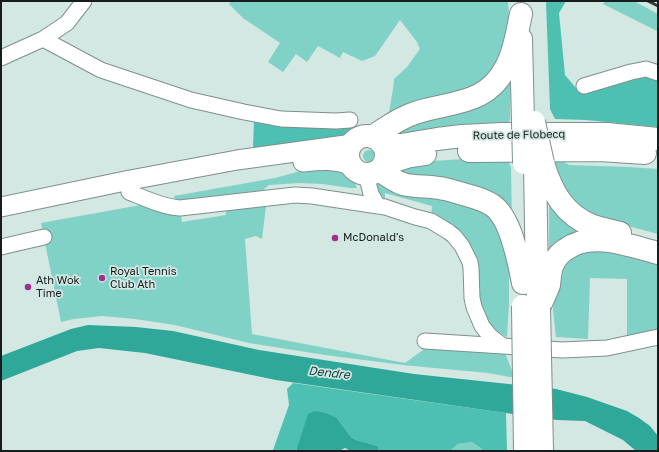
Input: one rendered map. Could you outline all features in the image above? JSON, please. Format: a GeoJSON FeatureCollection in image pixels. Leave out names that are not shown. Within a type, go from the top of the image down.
{"type":"FeatureCollection","features":[{"type":"Feature","properties":{"kind":"highway"},"geometry":{"type":"LineString","coordinates":[[524,5],[529,122],[534,163],[537,284],[531,307],[525,451]]}},
{"type":"Feature","properties":{"kind":"highway"},"geometry":{"type":"LineString","coordinates":[[524,5],[514,47],[507,66],[492,86],[481,95],[468,100],[415,112],[404,117],[368,159],[395,180],[404,184],[444,188],[481,199],[493,206],[503,218],[514,243],[523,283],[531,307],[542,451]]}},
{"type":"Feature","properties":{"kind":"highway","name":"Route de Flobecq"},"geometry":{"type":"LineString","coordinates":[[368,159],[393,145],[449,138],[502,134],[607,134],[658,139]]}},
{"type":"Feature","properties":{"kind":"highway","name":"Route de Flobecq"},"geometry":{"type":"LineString","coordinates":[[368,159],[478,150],[600,150],[658,154]]}},
{"type":"Feature","properties":{"kind":"highway"},"geometry":{"type":"LineString","coordinates":[[534,163],[552,187],[558,199],[573,215],[594,226],[658,243]]}},
{"type":"Feature","properties":{"kind":"highway"},"geometry":{"type":"LineString","coordinates":[[523,283],[534,163]]}},
{"type":"Feature","properties":{"kind":"highway"},"geometry":{"type":"LineString","coordinates":[[531,307],[548,286],[553,264],[558,257],[571,246],[581,242],[593,240],[609,241],[658,253]]}},
{"type":"Feature","properties":{"kind":"main road"},"geometry":{"type":"LineString","coordinates":[[1,218],[239,171],[292,163],[368,159]]}},
{"type":"Feature","properties":{"kind":"main road"},"geometry":{"type":"LineString","coordinates":[[1,207],[125,181],[237,160],[368,159]]}},
{"type":"Feature","properties":{"kind":"street"},"geometry":{"type":"LineString","coordinates":[[1,58],[43,40],[67,23],[84,1]]}},
{"type":"Feature","properties":{"kind":"street"},"geometry":{"type":"LineString","coordinates":[[43,40],[102,70],[191,100],[281,119],[336,121],[350,120]]}},
{"type":"Feature","properties":{"kind":"street"},"geometry":{"type":"LineString","coordinates":[[584,86],[646,69],[658,73]]}},
{"type":"Feature","properties":{"kind":"street"},"geometry":{"type":"LineString","coordinates":[[355,202],[359,198],[363,188],[368,159]]}},
{"type":"Feature","properties":{"kind":"street"},"geometry":{"type":"LineString","coordinates":[[368,159],[371,194],[378,206]]}},
{"type":"Feature","properties":{"kind":"street"},"geometry":{"type":"LineString","coordinates":[[129,192],[164,206],[180,208],[302,195],[386,207],[414,217],[431,221],[454,236],[462,246],[470,262],[472,298],[477,315],[482,326],[490,336],[503,346]]}},
{"type":"Feature","properties":{"kind":"street"},"geometry":{"type":"LineString","coordinates":[[1,247],[44,238]]}},
{"type":"Feature","properties":{"kind":"street"},"geometry":{"type":"LineString","coordinates":[[425,341],[562,350],[607,348],[658,337]]}},
{"type":"Feature","properties":{"kind":"shaded area"},"geometry":{"type":"Polygon","coordinates":[[[231,1],[508,1],[510,31],[509,47],[486,84],[388,118],[394,79],[407,67],[420,49],[417,42],[400,20],[375,56],[362,61],[343,52],[340,58],[318,46],[307,62],[296,54],[283,72],[268,62],[280,43],[243,18],[229,4],[231,1]]]}},
{"type":"Feature","properties":{"kind":"shaded area"},"geometry":{"type":"Polygon","coordinates":[[[546,1],[566,1],[559,13],[565,75],[576,88],[587,89],[634,76],[654,78],[658,80],[658,127],[586,120],[555,119],[550,109],[546,1]]]}},
{"type":"Feature","properties":{"kind":"shaded area"},"geometry":{"type":"Polygon","coordinates":[[[605,1],[634,1],[658,14],[658,34],[657,31],[603,4],[605,1]]]}},
{"type":"Feature","properties":{"kind":"shaded area"},"geometry":{"type":"Polygon","coordinates":[[[511,67],[509,122],[470,127],[398,141],[395,126],[511,67]]]}},
{"type":"Feature","properties":{"kind":"shaded area"},"geometry":{"type":"Polygon","coordinates":[[[254,120],[355,125],[357,130],[354,136],[253,148],[254,120]]]}},
{"type":"Feature","properties":{"kind":"shaded area"},"geometry":{"type":"Polygon","coordinates":[[[371,150],[374,151],[374,161],[367,162],[364,161],[363,154],[364,151],[371,150]]]}},
{"type":"Feature","properties":{"kind":"shaded area"},"geometry":{"type":"Polygon","coordinates":[[[465,159],[508,161],[511,167],[512,225],[502,211],[399,178],[396,165],[465,159]]]}},
{"type":"Feature","properties":{"kind":"shaded area"},"geometry":{"type":"Polygon","coordinates":[[[555,162],[564,162],[569,165],[658,169],[658,234],[594,217],[576,210],[550,164],[555,162]]]}},
{"type":"Feature","properties":{"kind":"shaded area"},"geometry":{"type":"Polygon","coordinates":[[[325,169],[344,172],[351,178],[357,188],[299,183],[269,185],[263,190],[178,201],[175,200],[174,196],[275,178],[297,172],[325,169]]]}},
{"type":"Feature","properties":{"kind":"shaded area"},"geometry":{"type":"Polygon","coordinates":[[[372,181],[380,181],[475,203],[496,219],[509,260],[507,337],[492,328],[483,317],[475,275],[431,216],[432,206],[385,193],[385,200],[380,197],[372,181]]]}},
{"type":"Feature","properties":{"kind":"shaded area"},"geometry":{"type":"Polygon","coordinates":[[[267,198],[262,239],[256,236],[245,239],[252,334],[405,363],[423,350],[425,341],[503,348],[515,378],[488,373],[403,365],[325,355],[249,343],[175,325],[135,319],[102,316],[61,322],[41,223],[157,202],[180,208],[182,222],[226,215],[225,202],[267,198]]]}},
{"type":"Feature","properties":{"kind":"shaded area"},"geometry":{"type":"Polygon","coordinates":[[[551,204],[590,231],[549,251],[549,205],[551,204]]]}},
{"type":"Feature","properties":{"kind":"shaded area"},"geometry":{"type":"Polygon","coordinates":[[[590,246],[658,263],[658,329],[652,332],[627,336],[627,279],[590,278],[588,339],[556,337],[553,310],[554,294],[561,263],[590,246]]]}},
{"type":"Feature","properties":{"kind":"shaded area"},"geometry":{"type":"Polygon","coordinates":[[[293,383],[506,413],[507,451],[482,451],[482,449],[472,442],[458,444],[450,451],[379,451],[378,446],[356,440],[351,437],[337,418],[297,448],[296,451],[269,451],[273,450],[289,405],[287,389],[293,383]]]}},
{"type":"Feature","properties":{"kind":"shaded area"},"geometry":{"type":"Polygon","coordinates":[[[472,442],[482,449],[482,451],[450,451],[458,444],[472,442]]]}},
{"type":"Feature","properties":{"kind":"water","name":"Dendre"},"geometry":{"type":"Polygon","coordinates":[[[88,325],[136,327],[173,331],[259,350],[414,374],[556,389],[587,397],[627,411],[639,418],[650,426],[658,436],[658,451],[636,451],[623,440],[585,421],[557,420],[276,380],[145,353],[99,348],[77,351],[1,381],[1,356],[71,329],[88,325]]]}},
{"type":"Feature","properties":{"kind":"water"},"geometry":{"type":"Polygon","coordinates":[[[315,411],[326,413],[337,418],[351,437],[356,440],[378,446],[379,451],[351,451],[345,448],[339,451],[296,451],[308,414],[315,411]]]}},
{"type":"Feature","properties":{"kind":"railway"},"geometry":{"type":"LineString","coordinates":[[648,1],[658,6]]}},
{"type":"Feature","properties":{"kind":"place","name":"McDonald's"},"geometry":{"type":"Point","coordinates":[335,238]}},
{"type":"Feature","properties":{"kind":"place","name":"Royal Tennis Club Ath"},"geometry":{"type":"Point","coordinates":[102,278]}},
{"type":"Feature","properties":{"kind":"place","name":"Ath Wok Time"},"geometry":{"type":"Point","coordinates":[28,287]}}]}
